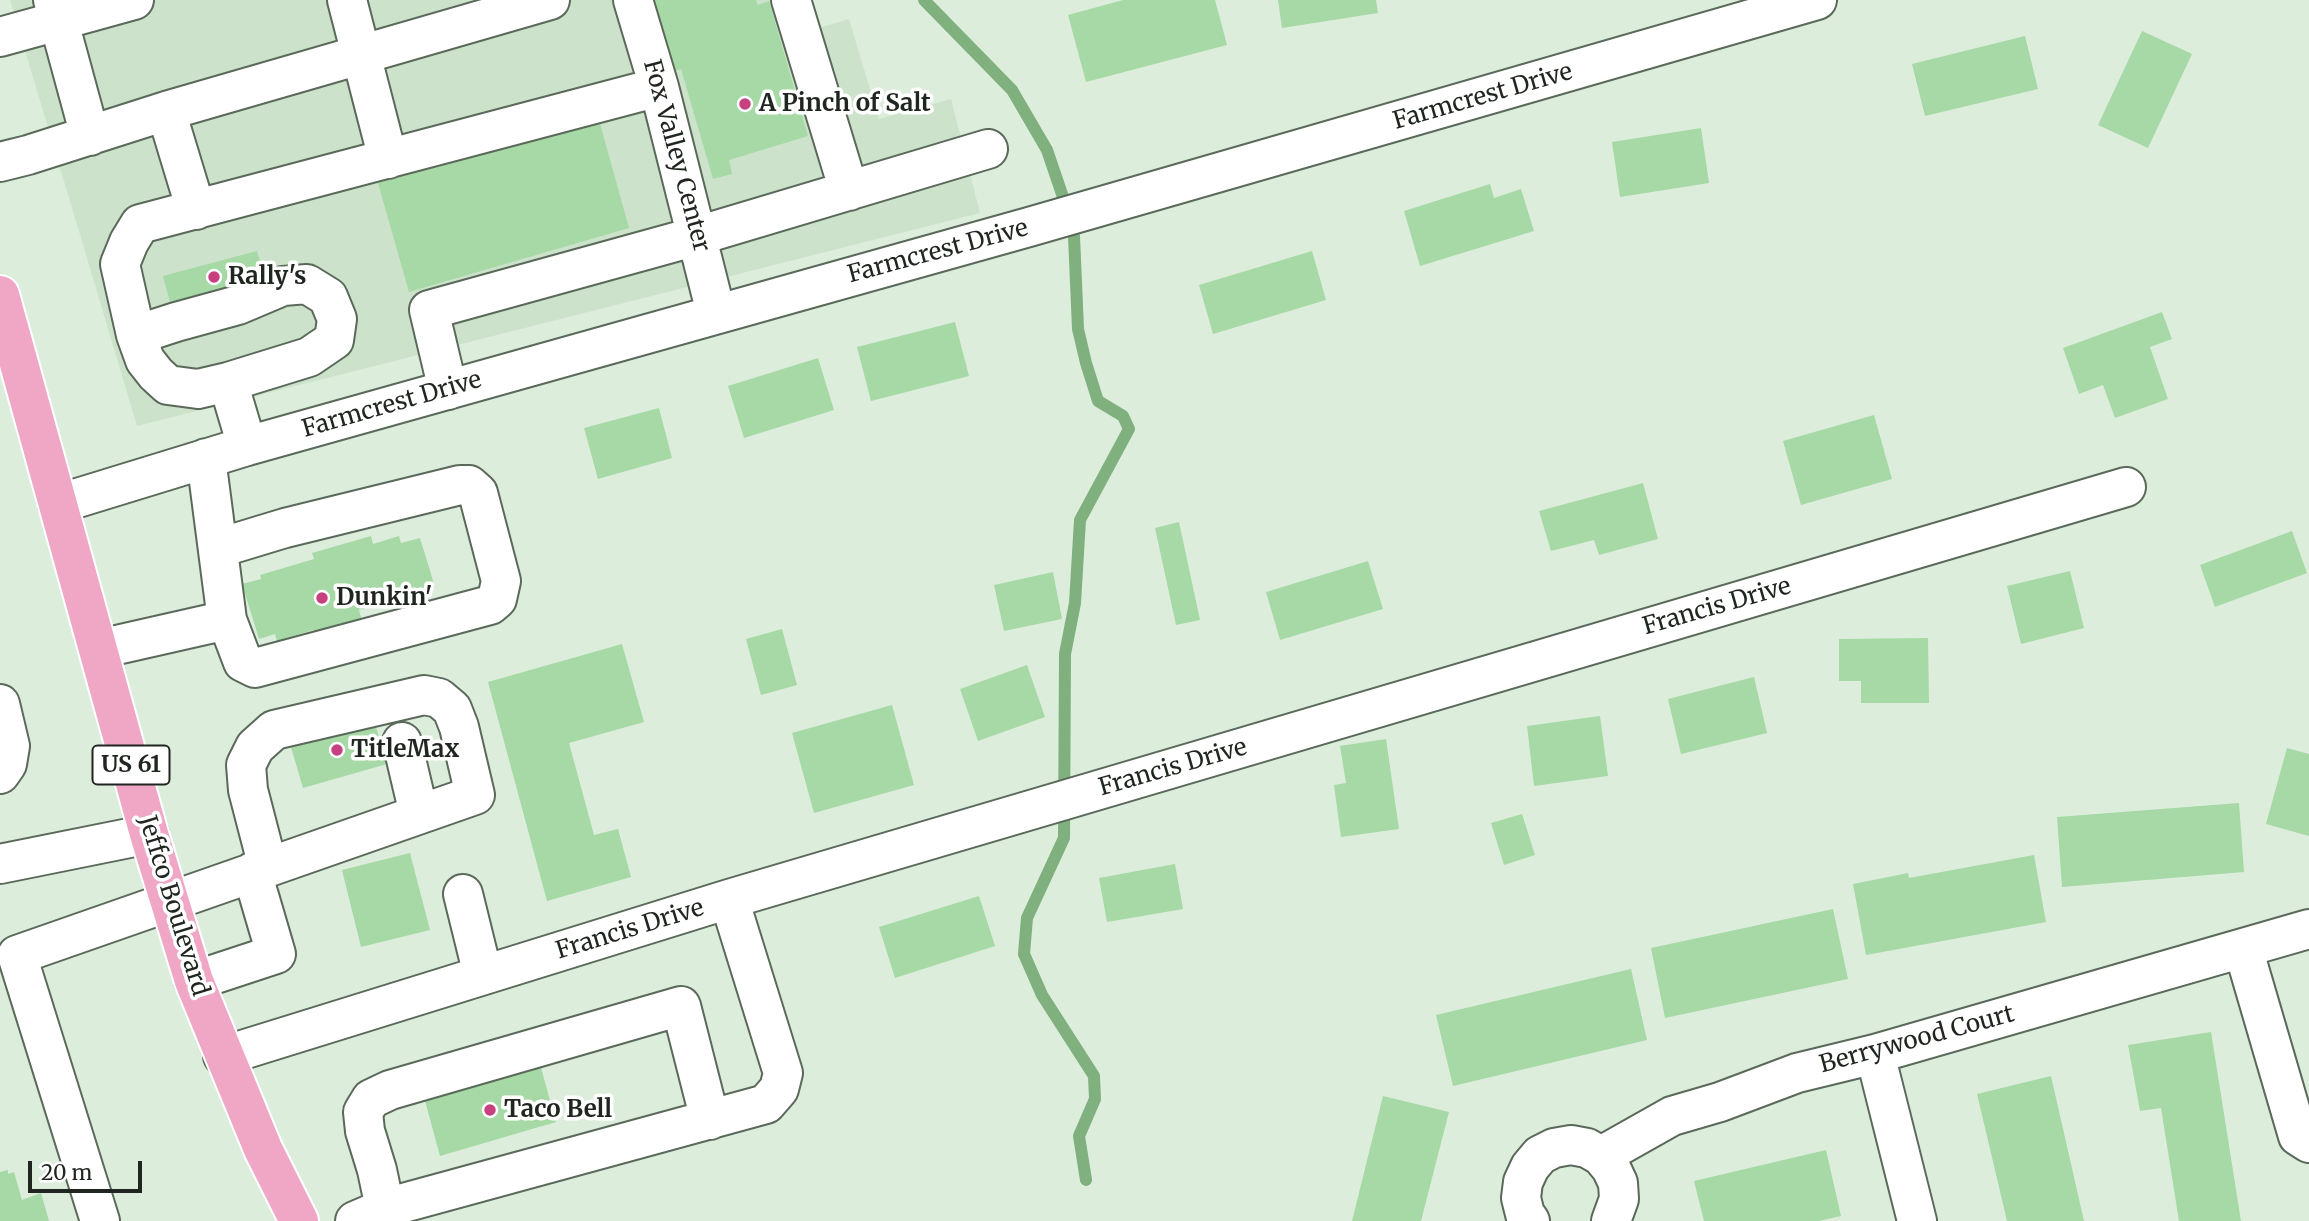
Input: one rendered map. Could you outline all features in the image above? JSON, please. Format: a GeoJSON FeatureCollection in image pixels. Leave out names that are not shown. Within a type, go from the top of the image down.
{"type":"FeatureCollection","features":[{"type":"Feature","properties":{"kind":"main road","name":"Jeffco Boulevard"},"geometry":{"type":"LineString","coordinates":[[0,295],[149,834],[194,981],[262,1149],[299,1221]]}},
{"type":"Feature","properties":{"kind":"street"},"geometry":{"type":"LineString","coordinates":[[0,37],[56,11],[134,0]]}},
{"type":"Feature","properties":{"kind":"street"},"geometry":{"type":"LineString","coordinates":[[347,0],[388,159]]}},
{"type":"Feature","properties":{"kind":"street"},"geometry":{"type":"LineString","coordinates":[[0,162],[550,0]]}},
{"type":"Feature","properties":{"kind":"street","name":"Fox Valley Center"},"geometry":{"type":"LineString","coordinates":[[633,0],[659,87],[716,313]]}},
{"type":"Feature","properties":{"kind":"street"},"geometry":{"type":"LineString","coordinates":[[791,0],[849,191]]}},
{"type":"Feature","properties":{"kind":"street","name":"Farmcrest Drive"},"geometry":{"type":"LineString","coordinates":[[58,504],[247,446],[1029,227],[1817,0]]}},
{"type":"Feature","properties":{"kind":"street"},"geometry":{"type":"LineString","coordinates":[[56,11],[90,136]]}},
{"type":"Feature","properties":{"kind":"street"},"geometry":{"type":"LineString","coordinates":[[136,335],[237,305],[283,286],[307,284],[328,297],[337,318],[334,340],[309,357],[198,389],[169,385],[145,360],[136,335],[120,264],[140,224],[659,87]]}},
{"type":"Feature","properties":{"kind":"street"},"geometry":{"type":"LineString","coordinates":[[166,111],[196,210]]}},
{"type":"Feature","properties":{"kind":"street"},"geometry":{"type":"LineString","coordinates":[[447,390],[429,310],[697,236],[988,149]]}},
{"type":"Feature","properties":{"kind":"street"},"geometry":{"type":"LineString","coordinates":[[228,382],[247,446]]}},
{"type":"Feature","properties":{"kind":"street"},"geometry":{"type":"LineString","coordinates":[[206,458],[226,620],[243,662],[255,668],[490,605],[497,599],[500,590],[498,569],[478,494],[469,485],[285,528],[219,548]]}},
{"type":"Feature","properties":{"kind":"street","name":"Francis Drive"},"geometry":{"type":"LineString","coordinates":[[223,1056],[729,899],[2126,487]]}},
{"type":"Feature","properties":{"kind":"street"},"geometry":{"type":"LineString","coordinates":[[99,649],[226,620]]}},
{"type":"Feature","properties":{"kind":"street"},"geometry":{"type":"LineString","coordinates":[[100,1221],[17,955],[170,901],[260,870],[419,814],[475,795],[459,727],[452,709],[439,698],[424,695],[274,730],[255,747],[246,765],[248,790],[260,870],[276,954],[194,981]]}},
{"type":"Feature","properties":{"kind":"street"},"geometry":{"type":"LineString","coordinates":[[0,704],[10,746],[6,764],[0,774]]}},
{"type":"Feature","properties":{"kind":"street"},"geometry":{"type":"LineString","coordinates":[[402,742],[419,814]]}},
{"type":"Feature","properties":{"kind":"street"},"geometry":{"type":"LineString","coordinates":[[0,864],[149,834]]}},
{"type":"Feature","properties":{"kind":"street"},"geometry":{"type":"LineString","coordinates":[[463,894],[483,975]]}},
{"type":"Feature","properties":{"kind":"street"},"geometry":{"type":"LineString","coordinates":[[710,1120],[681,1006],[390,1090],[371,1099],[363,1112],[365,1131],[377,1170],[370,1214],[710,1120],[765,1104],[779,1089],[783,1073],[729,899]]}},
{"type":"Feature","properties":{"kind":"street","name":"Berrywood Court"},"geometry":{"type":"LineString","coordinates":[[1601,1156],[1672,1116],[1720,1102],[1797,1073],[1875,1054],[2309,929]]}},
{"type":"Feature","properties":{"kind":"street"},"geometry":{"type":"LineString","coordinates":[[2243,948],[2298,1136],[2309,1143]]}},
{"type":"Feature","properties":{"kind":"street"},"geometry":{"type":"LineString","coordinates":[[1875,1054],[1917,1221]]}},
{"type":"Feature","properties":{"kind":"street"},"geometry":{"type":"LineString","coordinates":[[1530,1221],[1521,1198],[1523,1182],[1530,1167],[1540,1155],[1571,1145],[1587,1148],[1601,1156],[1611,1168],[1618,1183],[1619,1199],[1611,1221]]}},
{"type":"Feature","properties":{"kind":"shaded area"},"geometry":{"type":"Polygon","coordinates":[[[10,0],[810,0],[819,28],[849,19],[879,119],[951,99],[980,213],[137,426],[10,0]]]}},
{"type":"Feature","properties":{"kind":"building","name":"A Pinch of Salt"},"geometry":{"type":"Polygon","coordinates":[[[645,0],[756,0],[758,5],[769,1],[808,136],[729,160],[732,174],[713,179],[681,69],[666,73],[645,0]]]}},
{"type":"Feature","properties":{"kind":"building"},"geometry":{"type":"Polygon","coordinates":[[[1123,0],[1215,0],[1227,45],[1086,82],[1068,15],[1123,0]]]}},
{"type":"Feature","properties":{"kind":"building"},"geometry":{"type":"Polygon","coordinates":[[[1278,0],[1376,0],[1378,13],[1282,28],[1278,0]]]}},
{"type":"Feature","properties":{"kind":"building"},"geometry":{"type":"Polygon","coordinates":[[[2142,31],[2192,54],[2148,148],[2098,125],[2142,31]]]}},
{"type":"Feature","properties":{"kind":"building"},"geometry":{"type":"Polygon","coordinates":[[[2025,36],[2038,89],[1925,116],[1912,64],[2025,36]]]}},
{"type":"Feature","properties":{"kind":"building"},"geometry":{"type":"Polygon","coordinates":[[[599,120],[629,228],[409,292],[378,183],[599,120]]]}},
{"type":"Feature","properties":{"kind":"building"},"geometry":{"type":"Polygon","coordinates":[[[1701,128],[1709,183],[1620,197],[1612,142],[1701,128]]]}},
{"type":"Feature","properties":{"kind":"building"},"geometry":{"type":"Polygon","coordinates":[[[1490,184],[1494,198],[1521,189],[1534,231],[1420,266],[1404,211],[1490,184]]]}},
{"type":"Feature","properties":{"kind":"building","name":"Rally's"},"geometry":{"type":"Polygon","coordinates":[[[257,251],[264,278],[170,302],[163,276],[257,251]]]}},
{"type":"Feature","properties":{"kind":"building"},"geometry":{"type":"Polygon","coordinates":[[[1312,251],[1326,300],[1213,334],[1199,285],[1312,251]]]}},
{"type":"Feature","properties":{"kind":"building"},"geometry":{"type":"Polygon","coordinates":[[[2162,312],[2172,339],[2150,347],[2168,399],[2115,418],[2103,385],[2079,394],[2063,348],[2162,312]]]}},
{"type":"Feature","properties":{"kind":"building"},"geometry":{"type":"Polygon","coordinates":[[[955,322],[969,376],[871,401],[857,347],[955,322]]]}},
{"type":"Feature","properties":{"kind":"building"},"geometry":{"type":"Polygon","coordinates":[[[818,358],[834,410],[744,438],[728,386],[818,358]]]}},
{"type":"Feature","properties":{"kind":"building"},"geometry":{"type":"Polygon","coordinates":[[[659,408],[672,458],[598,479],[584,428],[659,408]]]}},
{"type":"Feature","properties":{"kind":"building"},"geometry":{"type":"Polygon","coordinates":[[[1874,415],[1892,479],[1801,505],[1783,441],[1874,415]]]}},
{"type":"Feature","properties":{"kind":"building"},"geometry":{"type":"Polygon","coordinates":[[[1643,483],[1658,539],[1599,555],[1594,540],[1551,551],[1539,511],[1643,483]]]}},
{"type":"Feature","properties":{"kind":"building"},"geometry":{"type":"Polygon","coordinates":[[[1179,522],[1200,620],[1176,625],[1155,528],[1179,522]]]}},
{"type":"Feature","properties":{"kind":"building"},"geometry":{"type":"Polygon","coordinates":[[[2292,531],[2307,573],[2215,607],[2200,565],[2292,531]]]}},
{"type":"Feature","properties":{"kind":"building","name":"Dunkin'"},"geometry":{"type":"Polygon","coordinates":[[[371,536],[373,544],[399,536],[401,543],[420,538],[435,587],[359,610],[362,621],[315,635],[313,630],[277,641],[275,634],[259,639],[242,584],[261,579],[260,575],[314,559],[312,553],[371,536]]]}},
{"type":"Feature","properties":{"kind":"building"},"geometry":{"type":"Polygon","coordinates":[[[1368,561],[1383,609],[1280,640],[1266,592],[1368,561]]]}},
{"type":"Feature","properties":{"kind":"building"},"geometry":{"type":"Polygon","coordinates":[[[2070,571],[2084,628],[2021,644],[2007,586],[2070,571]]]}},
{"type":"Feature","properties":{"kind":"building"},"geometry":{"type":"Polygon","coordinates":[[[1053,572],[1062,619],[1004,631],[994,585],[1053,572]]]}},
{"type":"Feature","properties":{"kind":"building"},"geometry":{"type":"Polygon","coordinates":[[[782,629],[797,685],[761,695],[746,639],[782,629]]]}},
{"type":"Feature","properties":{"kind":"building"},"geometry":{"type":"Polygon","coordinates":[[[1928,638],[1929,703],[1861,703],[1861,681],[1839,681],[1839,639],[1928,638]]]}},
{"type":"Feature","properties":{"kind":"building"},"geometry":{"type":"Polygon","coordinates":[[[622,644],[644,722],[569,743],[594,835],[618,829],[631,877],[547,901],[488,682],[622,644]]]}},
{"type":"Feature","properties":{"kind":"building"},"geometry":{"type":"Polygon","coordinates":[[[1027,665],[1045,717],[978,741],[960,689],[1027,665]]]}},
{"type":"Feature","properties":{"kind":"building"},"geometry":{"type":"Polygon","coordinates":[[[1754,677],[1767,733],[1681,754],[1668,699],[1754,677]]]}},
{"type":"Feature","properties":{"kind":"building"},"geometry":{"type":"Polygon","coordinates":[[[892,705],[914,785],[814,813],[792,733],[892,705]]]}},
{"type":"Feature","properties":{"kind":"building","name":"TitleMax"},"geometry":{"type":"Polygon","coordinates":[[[372,713],[387,764],[303,788],[288,737],[372,713]]]}},
{"type":"Feature","properties":{"kind":"building"},"geometry":{"type":"Polygon","coordinates":[[[1600,716],[1608,776],[1534,786],[1527,726],[1600,716]]]}},
{"type":"Feature","properties":{"kind":"building"},"geometry":{"type":"Polygon","coordinates":[[[1386,739],[1399,829],[1341,837],[1334,785],[1346,783],[1340,746],[1386,739]]]}},
{"type":"Feature","properties":{"kind":"building"},"geometry":{"type":"Polygon","coordinates":[[[2287,748],[2309,754],[2309,836],[2266,824],[2287,748]]]}},
{"type":"Feature","properties":{"kind":"building"},"geometry":{"type":"Polygon","coordinates":[[[2239,803],[2244,872],[2062,887],[2057,817],[2239,803]]]}},
{"type":"Feature","properties":{"kind":"building"},"geometry":{"type":"Polygon","coordinates":[[[1522,814],[1535,855],[1504,865],[1491,823],[1522,814]]]}},
{"type":"Feature","properties":{"kind":"building"},"geometry":{"type":"Polygon","coordinates":[[[410,853],[430,930],[361,947],[342,870],[410,853]]]}},
{"type":"Feature","properties":{"kind":"building"},"geometry":{"type":"Polygon","coordinates":[[[2034,855],[2046,922],[1866,955],[1853,884],[1908,873],[1909,878],[2034,855]]]}},
{"type":"Feature","properties":{"kind":"building"},"geometry":{"type":"Polygon","coordinates":[[[1175,864],[1183,909],[1107,922],[1099,878],[1175,864]]]}},
{"type":"Feature","properties":{"kind":"building"},"geometry":{"type":"Polygon","coordinates":[[[979,896],[995,946],[895,978],[879,927],[979,896]]]}},
{"type":"Feature","properties":{"kind":"building"},"geometry":{"type":"Polygon","coordinates":[[[1833,909],[1848,979],[1665,1018],[1651,948],[1833,909]]]}},
{"type":"Feature","properties":{"kind":"building"},"geometry":{"type":"Polygon","coordinates":[[[1631,969],[1647,1040],[1453,1086],[1436,1015],[1631,969]]]}},
{"type":"Feature","properties":{"kind":"building"},"geometry":{"type":"Polygon","coordinates":[[[2211,1032],[2241,1221],[2179,1221],[2161,1108],[2140,1111],[2128,1045],[2211,1032]]]}},
{"type":"Feature","properties":{"kind":"building","name":"Taco Bell"},"geometry":{"type":"Polygon","coordinates":[[[540,1064],[556,1122],[440,1156],[424,1097],[540,1064]]]}},
{"type":"Feature","properties":{"kind":"building"},"geometry":{"type":"Polygon","coordinates":[[[2051,1076],[2084,1221],[2007,1221],[1977,1094],[2051,1076]]]}},
{"type":"Feature","properties":{"kind":"building"},"geometry":{"type":"Polygon","coordinates":[[[1383,1096],[1449,1112],[1421,1221],[1352,1221],[1383,1096]]]}},
{"type":"Feature","properties":{"kind":"building"},"geometry":{"type":"Polygon","coordinates":[[[1826,1150],[1841,1216],[1819,1221],[1704,1221],[1694,1181],[1826,1150]]]}},
{"type":"Feature","properties":{"kind":"building"},"geometry":{"type":"Polygon","coordinates":[[[8,1170],[8,1174],[14,1172],[22,1200],[41,1193],[49,1221],[0,1221],[0,1172],[8,1170]]]}},
{"type":"Feature","properties":{"kind":"waterway"},"geometry":{"type":"LineString","coordinates":[[924,0],[1012,90],[1047,150],[1065,203]]}},
{"type":"Feature","properties":{"kind":"waterway"},"geometry":{"type":"LineString","coordinates":[[1074,236],[1078,329],[1086,363],[1098,401],[1123,416],[1129,429],[1080,520],[1075,603],[1065,654],[1064,838],[1027,918],[1024,954],[1042,995],[1094,1076],[1095,1099],[1079,1136],[1086,1180]]}},
{"type":"Feature","properties":{"kind":"place","name":"A Pinch of Salt"},"geometry":{"type":"Point","coordinates":[745,104]}},
{"type":"Feature","properties":{"kind":"place","name":"Rally's"},"geometry":{"type":"Point","coordinates":[214,277]}},
{"type":"Feature","properties":{"kind":"place","name":"Dunkin'"},"geometry":{"type":"Point","coordinates":[322,598]}},
{"type":"Feature","properties":{"kind":"place","name":"TitleMax"},"geometry":{"type":"Point","coordinates":[337,750]}},
{"type":"Feature","properties":{"kind":"place","name":"Taco Bell"},"geometry":{"type":"Point","coordinates":[490,1110]}}]}
